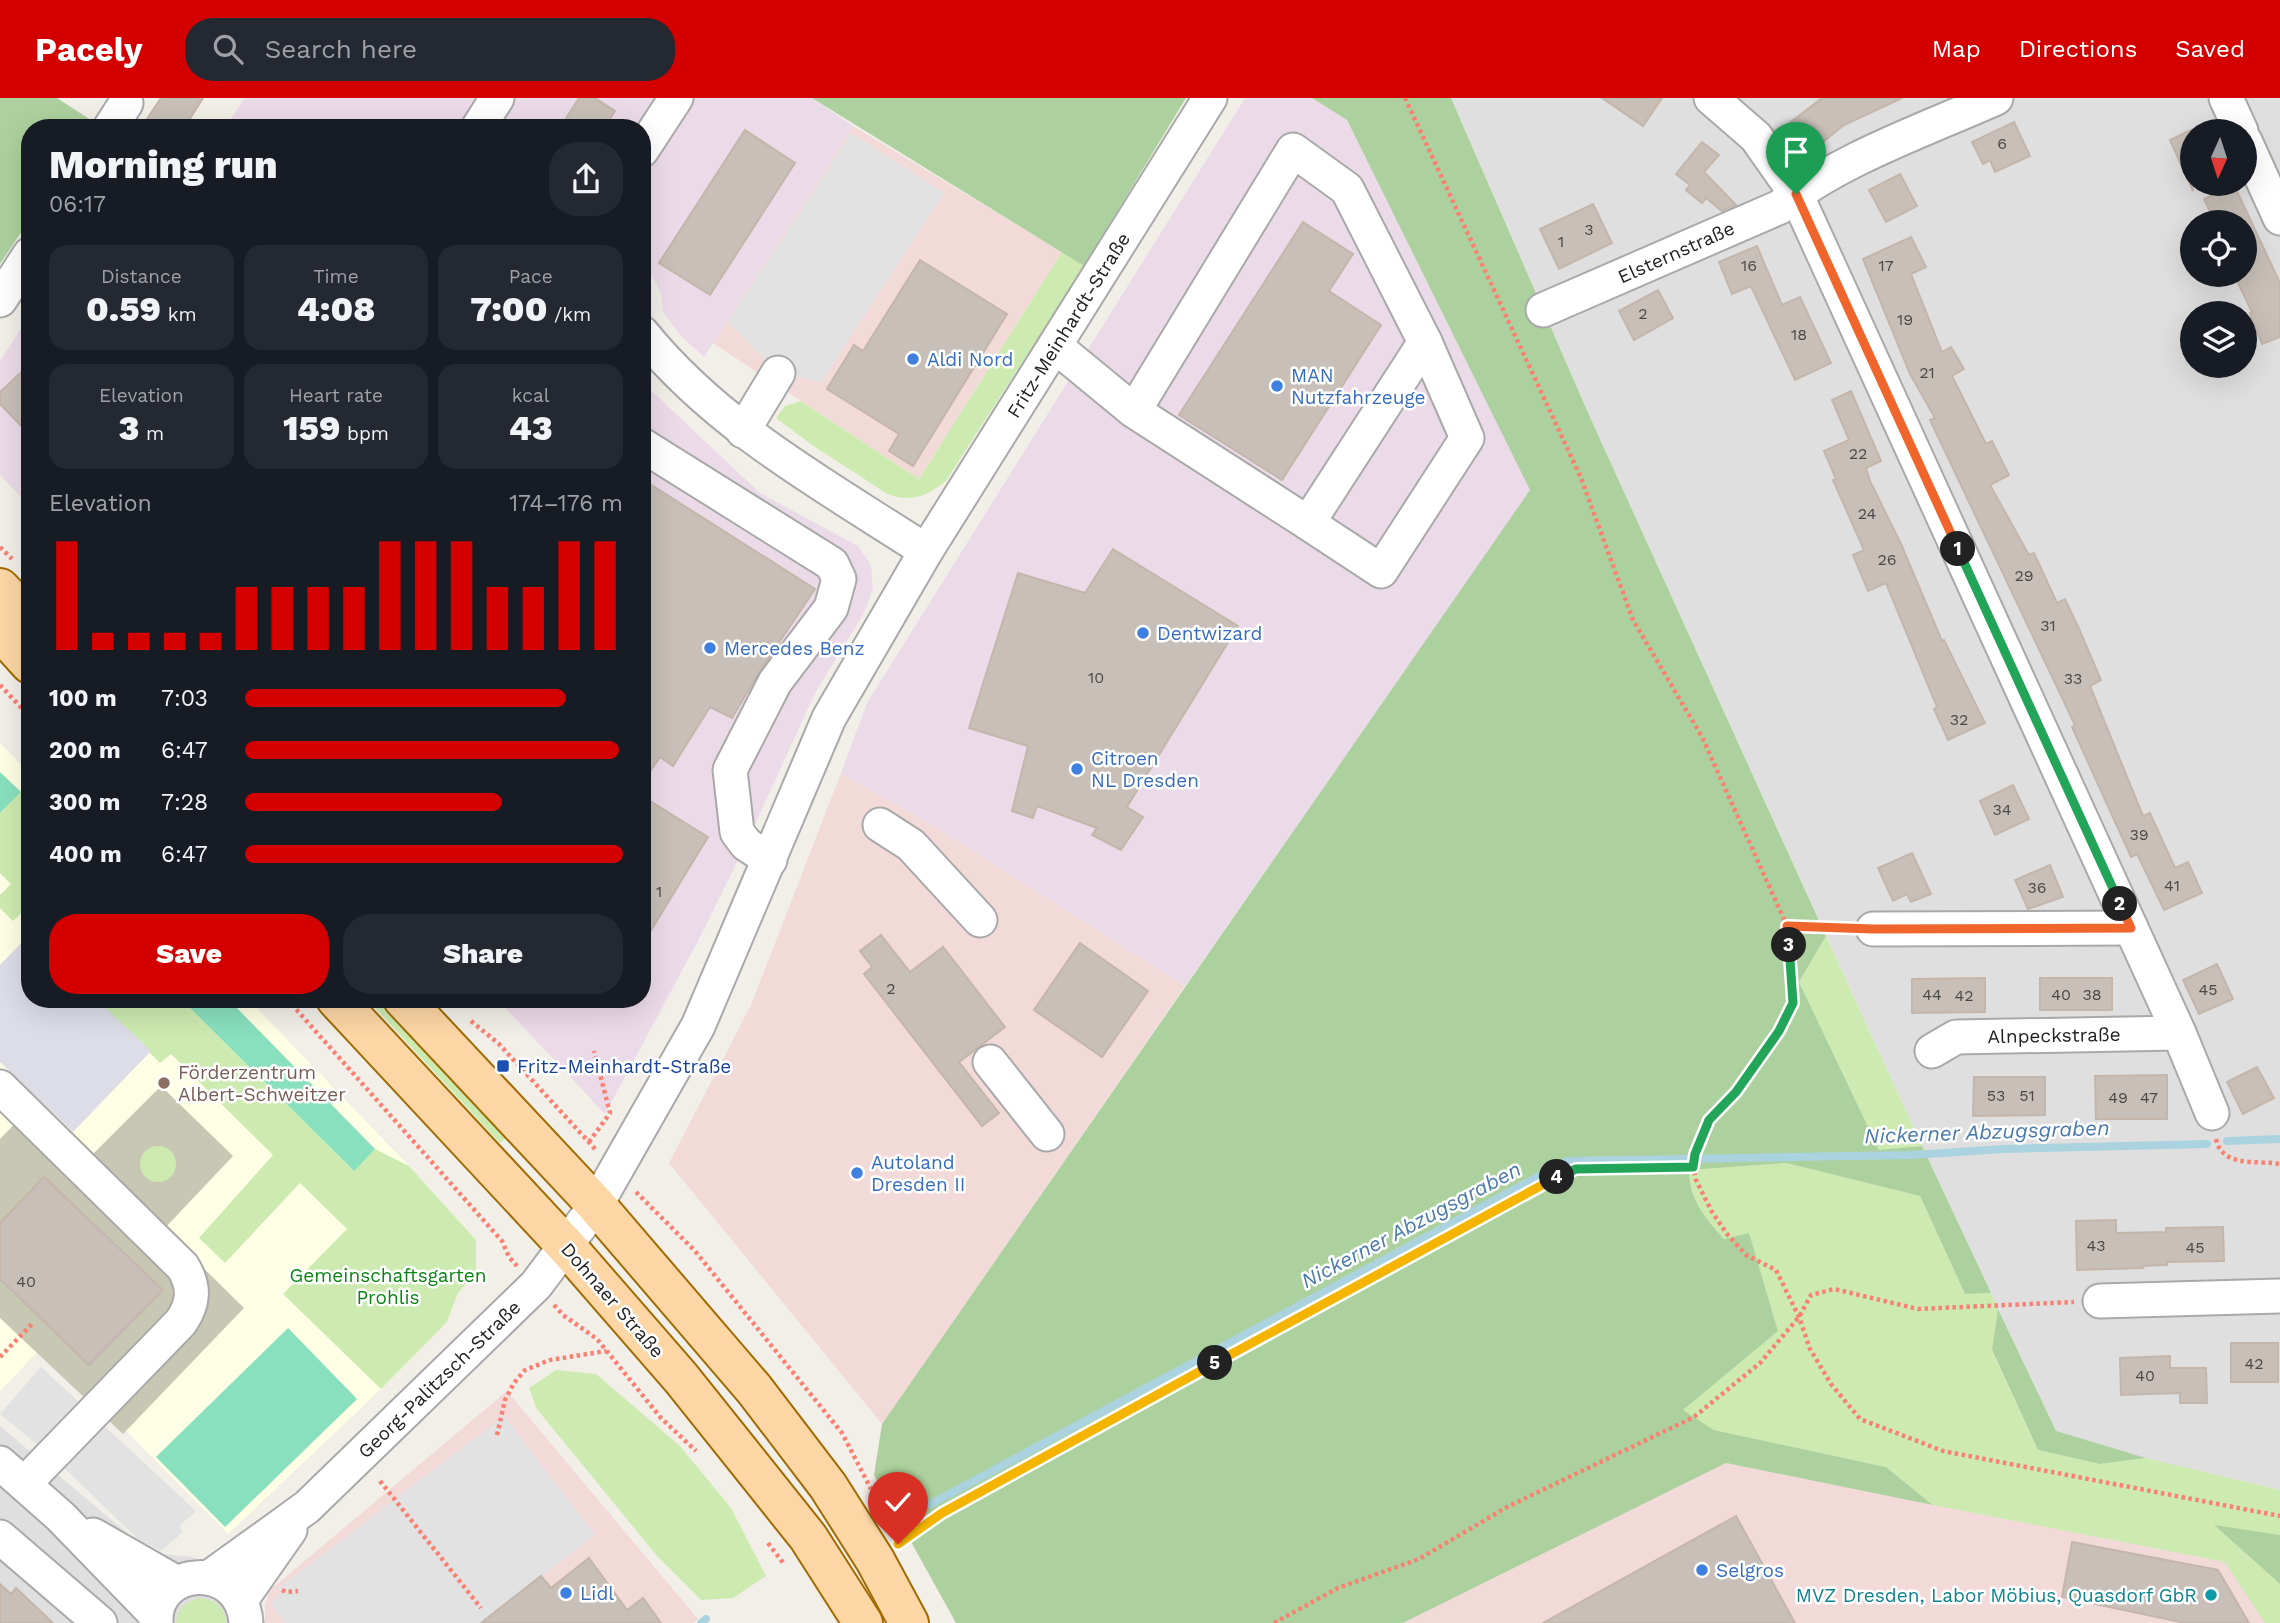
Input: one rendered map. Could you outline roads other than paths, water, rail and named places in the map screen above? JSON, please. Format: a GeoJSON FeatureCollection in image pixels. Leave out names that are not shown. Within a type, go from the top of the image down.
{"type":"FeatureCollection","features":[{"type":"Feature","properties":{"kind":"main road"},"geometry":{"type":"LineString","coordinates":[[0,588],[21,610]]}},
{"type":"Feature","properties":{"kind":"main road"},"geometry":{"type":"LineString","coordinates":[[0,631],[21,654]]}},
{"type":"Feature","properties":{"kind":"main road","name":"Dohnaer Straße"},"geometry":{"type":"LineString","coordinates":[[344,1008],[567,1247],[681,1378],[808,1537],[863,1623]]}},
{"type":"Feature","properties":{"kind":"main road"},"geometry":{"type":"LineString","coordinates":[[412,1008],[596,1205],[754,1389],[828,1486],[875,1560],[909,1623]]}},
{"type":"Feature","properties":{"kind":"street"},"geometry":{"type":"LineString","coordinates":[[484,119],[497,98]]}},
{"type":"Feature","properties":{"kind":"street"},"geometry":{"type":"LineString","coordinates":[[651,136],[676,98]]}},
{"type":"Feature","properties":{"kind":"street","name":"Fritz-Meinhardt-Straße"},"geometry":{"type":"LineString","coordinates":[[567,1247],[616,1172],[698,1026],[829,718],[926,551],[1210,98]]}},
{"type":"Feature","properties":{"kind":"street"},"geometry":{"type":"LineString","coordinates":[[1711,98],[1756,137],[1796,194],[2179,1032],[2213,1113]]}},
{"type":"Feature","properties":{"kind":"street","name":"Elsternstraße"},"geometry":{"type":"LineString","coordinates":[[1543,310],[1780,207],[1796,194],[1850,164],[1996,98]]}},
{"type":"Feature","properties":{"kind":"street"},"geometry":{"type":"LineString","coordinates":[[2226,98],[2236,119]]}},
{"type":"Feature","properties":{"kind":"street"},"geometry":{"type":"LineString","coordinates":[[1055,346],[1133,411],[1381,571],[1467,438],[1425,342],[1347,189],[1293,150],[1133,411]]}},
{"type":"Feature","properties":{"kind":"street"},"geometry":{"type":"LineString","coordinates":[[2258,170],[2280,218]]}},
{"type":"Feature","properties":{"kind":"street"},"geometry":{"type":"LineString","coordinates":[[0,300],[21,268]]}},
{"type":"Feature","properties":{"kind":"street"},"geometry":{"type":"LineString","coordinates":[[1308,523],[1425,342]]}},
{"type":"Feature","properties":{"kind":"street"},"geometry":{"type":"LineString","coordinates":[[651,344],[743,431],[926,551]]}},
{"type":"Feature","properties":{"kind":"street"},"geometry":{"type":"LineString","coordinates":[[743,431],[778,373]]}},
{"type":"Feature","properties":{"kind":"street"},"geometry":{"type":"LineString","coordinates":[[651,451],[832,564],[839,579],[831,608],[775,682],[730,770],[737,832],[746,845],[770,860]]}},
{"type":"Feature","properties":{"kind":"street"},"geometry":{"type":"LineString","coordinates":[[880,825],[911,845],[980,920]]}},
{"type":"Feature","properties":{"kind":"street"},"geometry":{"type":"LineString","coordinates":[[1873,929],[2131,928]]}},
{"type":"Feature","properties":{"kind":"street","name":"Alnpeckstraße"},"geometry":{"type":"LineString","coordinates":[[1932,1051],[1956,1037],[2179,1032]]}},
{"type":"Feature","properties":{"kind":"street"},"geometry":{"type":"LineString","coordinates":[[990,1062],[1047,1135]]}},
{"type":"Feature","properties":{"kind":"street"},"geometry":{"type":"LineString","coordinates":[[0,1087],[183,1267],[192,1289],[188,1312],[181,1322],[12,1474],[60,1516],[156,1619],[167,1591],[177,1583],[60,1516]]}},
{"type":"Feature","properties":{"kind":"street","name":"Georg-Palitzsch-Straße"},"geometry":{"type":"LineString","coordinates":[[210,1577],[307,1507],[536,1285],[567,1247]]}},
{"type":"Feature","properties":{"kind":"street"},"geometry":{"type":"LineString","coordinates":[[2099,1301],[2280,1296]]}},
{"type":"Feature","properties":{"kind":"street","name":"Georg-Palitzsch-Straße"},"geometry":{"type":"LineString","coordinates":[[177,1583],[194,1577],[210,1577],[224,1582],[244,1611],[307,1507]]}},
{"type":"Feature","properties":{"kind":"street"},"geometry":{"type":"LineString","coordinates":[[0,1537],[100,1623]]}},
{"type":"Feature","properties":{"kind":"waterway","name":"Nickerner Abzugsgraben"},"geometry":{"type":"LineString","coordinates":[[2227,1141],[2280,1139]]}},
{"type":"Feature","properties":{"kind":"waterway","name":"Nickerner Abzugsgraben"},"geometry":{"type":"LineString","coordinates":[[931,1504],[1567,1161],[1912,1155],[2004,1149],[2207,1144]]}},
{"type":"Feature","properties":{"kind":"waterway"},"geometry":{"type":"LineString","coordinates":[[701,1623],[706,1619]]}},
{"type":"Feature","properties":{"kind":"place","name":"Aldi Nord"},"geometry":{"type":"Point","coordinates":[913,359]}},
{"type":"Feature","properties":{"kind":"place","name":"MAN Nutzfahrzeuge"},"geometry":{"type":"Point","coordinates":[1277,386]}},
{"type":"Feature","properties":{"kind":"place","name":"Dentwizard"},"geometry":{"type":"Point","coordinates":[1143,633]}},
{"type":"Feature","properties":{"kind":"place","name":"Mercedes Benz"},"geometry":{"type":"Point","coordinates":[710,648]}},
{"type":"Feature","properties":{"kind":"place","name":"Citroen NL Dresden"},"geometry":{"type":"Point","coordinates":[1077,769]}},
{"type":"Feature","properties":{"kind":"place","name":"Fritz-Meinhardt-Straße"},"geometry":{"type":"Point","coordinates":[503,1066]}},
{"type":"Feature","properties":{"kind":"place","name":"Förderzentrum Albert-Schweitzer"},"geometry":{"type":"Point","coordinates":[164,1083]}},
{"type":"Feature","properties":{"kind":"place","name":"Autoland Dresden II"},"geometry":{"type":"Point","coordinates":[857,1173]}},
{"type":"Feature","properties":{"kind":"place","name":"Selgros"},"geometry":{"type":"Point","coordinates":[1702,1570]}},
{"type":"Feature","properties":{"kind":"place","name":"Lidl"},"geometry":{"type":"Point","coordinates":[566,1593]}},
{"type":"Feature","properties":{"kind":"place","name":"MVZ Dresden, Labor Möbius, Quasdorf GbR"},"geometry":{"type":"Point","coordinates":[2211,1595]}},
{"type":"Feature","properties":{"kind":"park label","name":"Gemeinschaftsgarten Prohlis"},"geometry":{"type":"Point","coordinates":[388,1286]}}]}
